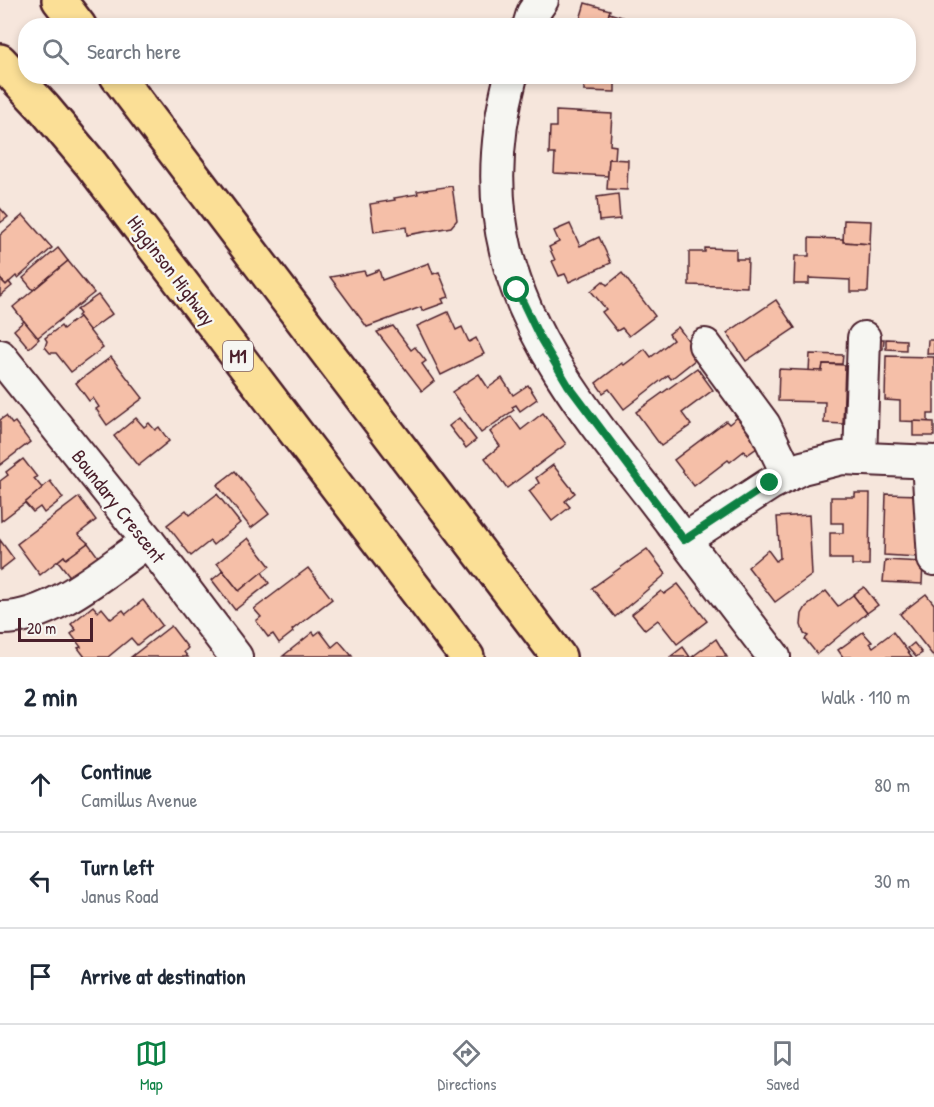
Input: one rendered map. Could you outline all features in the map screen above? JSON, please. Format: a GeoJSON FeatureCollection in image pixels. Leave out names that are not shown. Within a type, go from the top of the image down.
{"type":"FeatureCollection","features":[{"type":"Feature","properties":{"kind":"highway"},"geometry":{"type":"LineString","coordinates":[[59,0],[73,18]]}},
{"type":"Feature","properties":{"kind":"highway","name":"Higginson Highway"},"geometry":{"type":"LineString","coordinates":[[0,61],[18,80]]}},
{"type":"Feature","properties":{"kind":"highway","name":"Higginson Highway"},"geometry":{"type":"LineString","coordinates":[[22,84],[92,164],[467,657]]}},
{"type":"Feature","properties":{"kind":"highway"},"geometry":{"type":"LineString","coordinates":[[123,84],[559,657]]}},
{"type":"Feature","properties":{"kind":"street"},"geometry":{"type":"LineString","coordinates":[[531,18],[542,0]]}},
{"type":"Feature","properties":{"kind":"street"},"geometry":{"type":"LineString","coordinates":[[509,84],[503,108],[497,158],[499,207],[506,250],[517,290],[540,338],[568,385],[774,657]]}},
{"type":"Feature","properties":{"kind":"street"},"geometry":{"type":"LineString","coordinates":[[860,459],[864,338]]}},
{"type":"Feature","properties":{"kind":"street"},"geometry":{"type":"LineString","coordinates":[[705,345],[764,425],[788,475]]}},
{"type":"Feature","properties":{"kind":"street","name":"Boundary Crescent"},"geometry":{"type":"LineString","coordinates":[[0,356],[148,541],[236,657]]}},
{"type":"Feature","properties":{"kind":"street"},"geometry":{"type":"LineString","coordinates":[[684,540],[770,483],[802,468],[842,458],[931,462],[934,559]]}},
{"type":"Feature","properties":{"kind":"street"},"geometry":{"type":"LineString","coordinates":[[0,618],[28,615],[50,607],[148,541]]}},
{"type":"Feature","properties":{"kind":"building"},"geometry":{"type":"Polygon","coordinates":[[[585,3],[610,10],[608,18],[580,18],[585,3]]]}},
{"type":"Feature","properties":{"kind":"building"},"geometry":{"type":"Polygon","coordinates":[[[609,13],[622,17],[622,18],[608,18],[609,13]]]}},
{"type":"Feature","properties":{"kind":"building"},"geometry":{"type":"Polygon","coordinates":[[[584,84],[615,84],[615,92],[584,91],[584,84]]]}},
{"type":"Feature","properties":{"kind":"building"},"geometry":{"type":"Polygon","coordinates":[[[556,111],[612,114],[610,145],[616,146],[615,159],[609,159],[608,176],[554,173],[555,154],[549,154],[550,127],[556,127],[556,111]]]}},
{"type":"Feature","properties":{"kind":"building"},"geometry":{"type":"Polygon","coordinates":[[[609,159],[628,160],[627,190],[607,189],[609,159]]]}},
{"type":"Feature","properties":{"kind":"building"},"geometry":{"type":"Polygon","coordinates":[[[452,186],[457,220],[451,227],[407,235],[406,227],[374,232],[370,204],[418,194],[417,191],[452,186]]]}},
{"type":"Feature","properties":{"kind":"building"},"geometry":{"type":"Polygon","coordinates":[[[618,194],[620,219],[599,221],[597,197],[618,194]]]}},
{"type":"Feature","properties":{"kind":"building"},"geometry":{"type":"Polygon","coordinates":[[[0,208],[8,217],[0,223],[0,208]]]}},
{"type":"Feature","properties":{"kind":"building"},"geometry":{"type":"Polygon","coordinates":[[[23,215],[52,248],[18,278],[16,276],[6,285],[0,279],[0,235],[23,215]]]}},
{"type":"Feature","properties":{"kind":"building"},"geometry":{"type":"Polygon","coordinates":[[[844,220],[871,221],[870,244],[843,242],[844,220]]]}},
{"type":"Feature","properties":{"kind":"building"},"geometry":{"type":"Polygon","coordinates":[[[570,224],[580,246],[599,237],[611,263],[569,282],[565,274],[559,276],[549,247],[559,242],[554,231],[570,224]]]}},
{"type":"Feature","properties":{"kind":"building"},"geometry":{"type":"Polygon","coordinates":[[[809,238],[843,239],[843,242],[870,244],[868,292],[850,292],[850,280],[809,278],[809,284],[794,284],[795,256],[809,256],[809,238]]]}},
{"type":"Feature","properties":{"kind":"building"},"geometry":{"type":"Polygon","coordinates":[[[58,248],[68,261],[33,290],[23,278],[58,248]]]}},
{"type":"Feature","properties":{"kind":"building"},"geometry":{"type":"Polygon","coordinates":[[[705,248],[736,249],[736,259],[748,259],[747,287],[689,285],[689,252],[705,252],[705,248]]]}},
{"type":"Feature","properties":{"kind":"building"},"geometry":{"type":"Polygon","coordinates":[[[68,261],[94,293],[37,338],[13,307],[68,261]]]}},
{"type":"Feature","properties":{"kind":"building"},"geometry":{"type":"Polygon","coordinates":[[[429,263],[433,274],[439,272],[449,297],[442,299],[444,303],[422,311],[421,307],[367,327],[330,277],[364,271],[366,275],[379,270],[382,280],[429,263]]]}},
{"type":"Feature","properties":{"kind":"building"},"geometry":{"type":"Polygon","coordinates":[[[622,273],[655,316],[629,336],[622,328],[617,331],[602,312],[606,309],[591,291],[603,281],[607,285],[622,273]]]}},
{"type":"Feature","properties":{"kind":"building"},"geometry":{"type":"Polygon","coordinates":[[[0,279],[6,285],[9,282],[12,286],[0,296],[0,279]]]}},
{"type":"Feature","properties":{"kind":"building"},"geometry":{"type":"Polygon","coordinates":[[[98,295],[112,314],[89,331],[78,316],[80,314],[77,310],[98,295]]]}},
{"type":"Feature","properties":{"kind":"building"},"geometry":{"type":"Polygon","coordinates":[[[776,300],[795,328],[746,361],[727,333],[776,300]]]}},
{"type":"Feature","properties":{"kind":"building"},"geometry":{"type":"Polygon","coordinates":[[[448,312],[456,330],[462,327],[469,342],[476,338],[484,354],[441,375],[417,326],[448,312]]]}},
{"type":"Feature","properties":{"kind":"building"},"geometry":{"type":"Polygon","coordinates":[[[79,317],[103,348],[71,372],[56,353],[50,353],[45,347],[47,341],[45,338],[61,326],[63,329],[79,317]]]}},
{"type":"Feature","properties":{"kind":"building"},"geometry":{"type":"Polygon","coordinates":[[[24,321],[39,339],[29,348],[14,330],[24,321]]]}},
{"type":"Feature","properties":{"kind":"building"},"geometry":{"type":"Polygon","coordinates":[[[393,326],[411,350],[415,347],[426,361],[422,364],[434,381],[422,391],[377,332],[393,326]]]}},
{"type":"Feature","properties":{"kind":"building"},"geometry":{"type":"Polygon","coordinates":[[[678,327],[700,356],[671,379],[668,375],[624,409],[609,389],[603,393],[596,383],[645,349],[651,357],[673,340],[669,334],[678,327]]]}},
{"type":"Feature","properties":{"kind":"building"},"geometry":{"type":"Polygon","coordinates":[[[874,339],[884,339],[883,349],[876,351],[874,339]]]}},
{"type":"Feature","properties":{"kind":"building"},"geometry":{"type":"Polygon","coordinates":[[[886,339],[906,340],[906,350],[886,349],[886,339]]]}},
{"type":"Feature","properties":{"kind":"building"},"geometry":{"type":"Polygon","coordinates":[[[928,340],[934,340],[934,354],[927,354],[928,340]]]}},
{"type":"Feature","properties":{"kind":"building"},"geometry":{"type":"Polygon","coordinates":[[[810,354],[843,355],[842,364],[823,364],[822,371],[809,371],[810,354]]]}},
{"type":"Feature","properties":{"kind":"building"},"geometry":{"type":"Polygon","coordinates":[[[886,356],[934,357],[934,414],[928,414],[928,422],[900,421],[900,401],[885,400],[886,356]]]}},
{"type":"Feature","properties":{"kind":"building"},"geometry":{"type":"Polygon","coordinates":[[[111,357],[143,398],[107,425],[96,409],[99,407],[93,398],[89,401],[76,383],[111,357]]]}},
{"type":"Feature","properties":{"kind":"building"},"geometry":{"type":"Polygon","coordinates":[[[823,364],[845,365],[843,424],[824,423],[825,402],[778,401],[779,369],[822,371],[823,364]]]}},
{"type":"Feature","properties":{"kind":"building"},"geometry":{"type":"Polygon","coordinates":[[[697,368],[713,390],[682,413],[691,425],[661,446],[636,412],[697,368]]]}},
{"type":"Feature","properties":{"kind":"building"},"geometry":{"type":"Polygon","coordinates":[[[479,374],[488,388],[502,378],[513,395],[528,385],[537,399],[520,411],[516,405],[512,407],[514,410],[481,433],[452,392],[479,374]]]}},
{"type":"Feature","properties":{"kind":"building"},"geometry":{"type":"Polygon","coordinates":[[[543,413],[566,444],[507,488],[485,458],[500,446],[490,432],[511,416],[521,430],[543,413]]]}},
{"type":"Feature","properties":{"kind":"building"},"geometry":{"type":"Polygon","coordinates":[[[6,416],[12,424],[15,422],[30,442],[0,465],[0,420],[6,416]]]}},
{"type":"Feature","properties":{"kind":"building"},"geometry":{"type":"Polygon","coordinates":[[[738,417],[761,445],[747,455],[744,451],[730,462],[728,460],[694,486],[674,460],[726,421],[729,424],[738,417]]]}},
{"type":"Feature","properties":{"kind":"building"},"geometry":{"type":"Polygon","coordinates":[[[136,418],[144,427],[149,423],[155,430],[159,427],[169,441],[138,466],[114,436],[136,418]]]}},
{"type":"Feature","properties":{"kind":"building"},"geometry":{"type":"Polygon","coordinates":[[[459,418],[476,440],[466,448],[449,426],[459,418]]]}},
{"type":"Feature","properties":{"kind":"building"},"geometry":{"type":"Polygon","coordinates":[[[913,421],[934,422],[934,436],[913,436],[913,421]]]}},
{"type":"Feature","properties":{"kind":"building"},"geometry":{"type":"Polygon","coordinates":[[[23,459],[43,489],[1,521],[0,481],[8,475],[6,472],[23,459]]]}},
{"type":"Feature","properties":{"kind":"building"},"geometry":{"type":"Polygon","coordinates":[[[553,465],[575,493],[565,501],[570,507],[552,521],[529,491],[539,483],[536,478],[553,465]]]}},
{"type":"Feature","properties":{"kind":"building"},"geometry":{"type":"Polygon","coordinates":[[[235,471],[269,514],[251,528],[217,485],[235,471]]]}},
{"type":"Feature","properties":{"kind":"building"},"geometry":{"type":"Polygon","coordinates":[[[50,481],[63,498],[44,513],[40,507],[33,512],[25,503],[50,481]]]}},
{"type":"Feature","properties":{"kind":"building"},"geometry":{"type":"Polygon","coordinates":[[[855,493],[870,493],[869,565],[852,565],[852,559],[830,559],[830,533],[843,533],[843,523],[831,523],[831,497],[855,497],[855,493]]]}},
{"type":"Feature","properties":{"kind":"building"},"geometry":{"type":"Polygon","coordinates":[[[217,494],[240,523],[213,545],[210,541],[191,556],[167,525],[186,510],[190,515],[217,494]]]}},
{"type":"Feature","properties":{"kind":"building"},"geometry":{"type":"Polygon","coordinates":[[[886,494],[920,495],[918,557],[884,555],[886,494]]]}},
{"type":"Feature","properties":{"kind":"building"},"geometry":{"type":"Polygon","coordinates":[[[79,497],[96,520],[78,534],[88,543],[66,559],[64,556],[40,575],[17,544],[79,497]]]}},
{"type":"Feature","properties":{"kind":"building"},"geometry":{"type":"Polygon","coordinates":[[[809,515],[812,575],[775,602],[748,567],[768,550],[776,561],[780,558],[777,517],[809,515]]]}},
{"type":"Feature","properties":{"kind":"building"},"geometry":{"type":"Polygon","coordinates":[[[248,538],[270,566],[239,591],[217,563],[248,538]]]}},
{"type":"Feature","properties":{"kind":"building"},"geometry":{"type":"Polygon","coordinates":[[[0,540],[14,559],[0,570],[0,540]]]}},
{"type":"Feature","properties":{"kind":"building"},"geometry":{"type":"Polygon","coordinates":[[[88,543],[99,558],[72,579],[58,561],[64,556],[66,559],[88,543]]]}},
{"type":"Feature","properties":{"kind":"building"},"geometry":{"type":"Polygon","coordinates":[[[647,549],[666,574],[615,617],[592,588],[647,549]]]}},
{"type":"Feature","properties":{"kind":"building"},"geometry":{"type":"Polygon","coordinates":[[[885,560],[923,562],[922,584],[883,582],[885,560]]]}},
{"type":"Feature","properties":{"kind":"building"},"geometry":{"type":"Polygon","coordinates":[[[308,568],[332,599],[279,643],[273,634],[268,637],[256,621],[261,617],[254,609],[308,568]]]}},
{"type":"Feature","properties":{"kind":"building"},"geometry":{"type":"Polygon","coordinates":[[[223,571],[239,591],[262,572],[269,583],[235,610],[212,580],[223,571]]]}},
{"type":"Feature","properties":{"kind":"building"},"geometry":{"type":"Polygon","coordinates":[[[678,584],[707,621],[677,644],[658,620],[645,630],[632,614],[661,591],[664,594],[678,584]]]}},
{"type":"Feature","properties":{"kind":"building"},"geometry":{"type":"Polygon","coordinates":[[[864,587],[878,605],[867,613],[853,595],[864,587]]]}},
{"type":"Feature","properties":{"kind":"building"},"geometry":{"type":"Polygon","coordinates":[[[826,591],[838,606],[853,595],[867,613],[817,654],[805,639],[808,636],[804,634],[801,625],[802,614],[806,607],[826,591]]]}},
{"type":"Feature","properties":{"kind":"building"},"geometry":{"type":"Polygon","coordinates":[[[926,594],[934,604],[934,657],[900,614],[926,594]]]}},
{"type":"Feature","properties":{"kind":"building"},"geometry":{"type":"Polygon","coordinates":[[[143,600],[162,625],[137,645],[131,638],[108,657],[85,657],[71,634],[76,630],[71,624],[93,606],[98,612],[102,608],[111,619],[123,610],[126,614],[143,600]]]}},
{"type":"Feature","properties":{"kind":"building"},"geometry":{"type":"Polygon","coordinates":[[[171,626],[188,648],[184,652],[188,657],[131,657],[171,626]]]}},
{"type":"Feature","properties":{"kind":"building"},"geometry":{"type":"Polygon","coordinates":[[[320,631],[332,647],[339,641],[352,656],[283,656],[313,632],[315,635],[320,631]]]}},
{"type":"Feature","properties":{"kind":"building"},"geometry":{"type":"Polygon","coordinates":[[[863,632],[872,642],[870,643],[873,647],[893,632],[912,657],[843,657],[838,650],[863,632]]]}},
{"type":"Feature","properties":{"kind":"building"},"geometry":{"type":"Polygon","coordinates":[[[716,639],[727,657],[692,657],[716,639]]]}},
{"type":"Feature","properties":{"kind":"building"},"geometry":{"type":"Polygon","coordinates":[[[914,643],[922,653],[916,657],[908,648],[914,643]]]}},
{"type":"Feature","properties":{"kind":"building"},"geometry":{"type":"Polygon","coordinates":[[[683,647],[690,657],[670,657],[683,647]]]}},
{"type":"Feature","properties":{"kind":"route"},"geometry":{"type":"LineString","coordinates":[[517,290],[540,338],[568,385],[618,455],[684,540],[770,483]]}}]}
